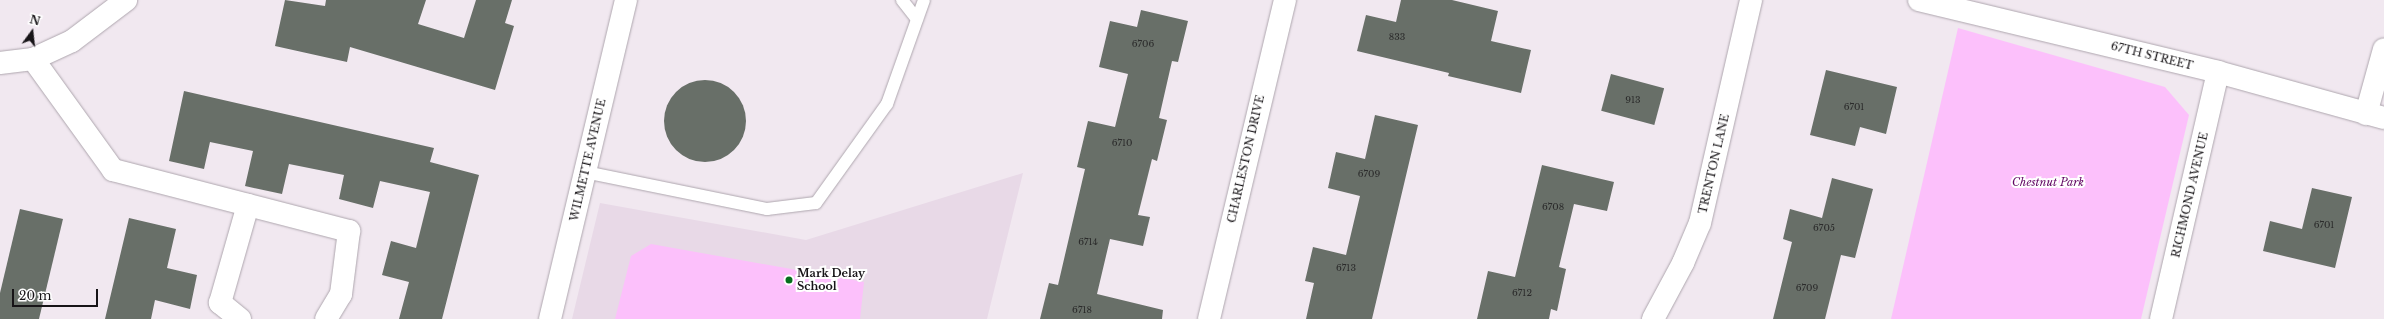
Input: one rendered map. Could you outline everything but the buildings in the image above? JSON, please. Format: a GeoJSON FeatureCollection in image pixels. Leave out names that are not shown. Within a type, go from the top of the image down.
{"type":"FeatureCollection","features":[{"type":"Feature","properties":{"kind":"street"},"geometry":{"type":"LineString","coordinates":[[0,64],[33,59],[72,41],[126,0]]}},
{"type":"Feature","properties":{"kind":"street","name":"WILMETTE AVENUE"},"geometry":{"type":"LineString","coordinates":[[550,319],[626,0]]}},
{"type":"Feature","properties":{"kind":"street","name":"CHARLESTON DRIVE"},"geometry":{"type":"LineString","coordinates":[[1209,319],[1285,0]]}},
{"type":"Feature","properties":{"kind":"street","name":"TRENTON LANE"},"geometry":{"type":"LineString","coordinates":[[1653,319],[1683,263],[1700,223],[1710,189],[1751,0]]}},
{"type":"Feature","properties":{"kind":"street","name":"67TH STREET"},"geometry":{"type":"LineString","coordinates":[[1920,0],[2218,72],[2375,116]]}},
{"type":"Feature","properties":{"kind":"street"},"geometry":{"type":"LineString","coordinates":[[2375,116],[2384,49]]}},
{"type":"Feature","properties":{"kind":"street"},"geometry":{"type":"LineString","coordinates":[[33,59],[113,170],[349,231],[341,294],[326,319]]}},
{"type":"Feature","properties":{"kind":"street","name":"RICHMOND AVENUE"},"geometry":{"type":"LineString","coordinates":[[2161,319],[2218,72]]}},
{"type":"Feature","properties":{"kind":"street"},"geometry":{"type":"LineString","coordinates":[[240,319],[220,302],[248,205]]}},
{"type":"Feature","properties":{"kind":"lane"},"geometry":{"type":"LineString","coordinates":[[902,0],[917,19]]}},
{"type":"Feature","properties":{"kind":"lane"},"geometry":{"type":"LineString","coordinates":[[585,172],[767,209],[816,203],[887,104],[924,0]]}},
{"type":"Feature","properties":{"kind":"shaded area","name":"Mark Delay School"},"geometry":{"type":"Polygon","coordinates":[[[1023,173],[987,319],[572,319],[600,203],[806,240],[1023,173]]]}},
{"type":"Feature","properties":{"kind":"green space","name":"Chestnut Park"},"geometry":{"type":"Polygon","coordinates":[[[1958,28],[2165,87],[2189,115],[2141,319],[1891,319],[1958,28]]]}},
{"type":"Feature","properties":{"kind":"green space"},"geometry":{"type":"Polygon","coordinates":[[[651,244],[864,282],[860,319],[615,319],[631,256],[651,244]]]}},
{"type":"Feature","properties":{"kind":"place","name":"Mark Delay School"},"geometry":{"type":"Point","coordinates":[789,280]}}]}
